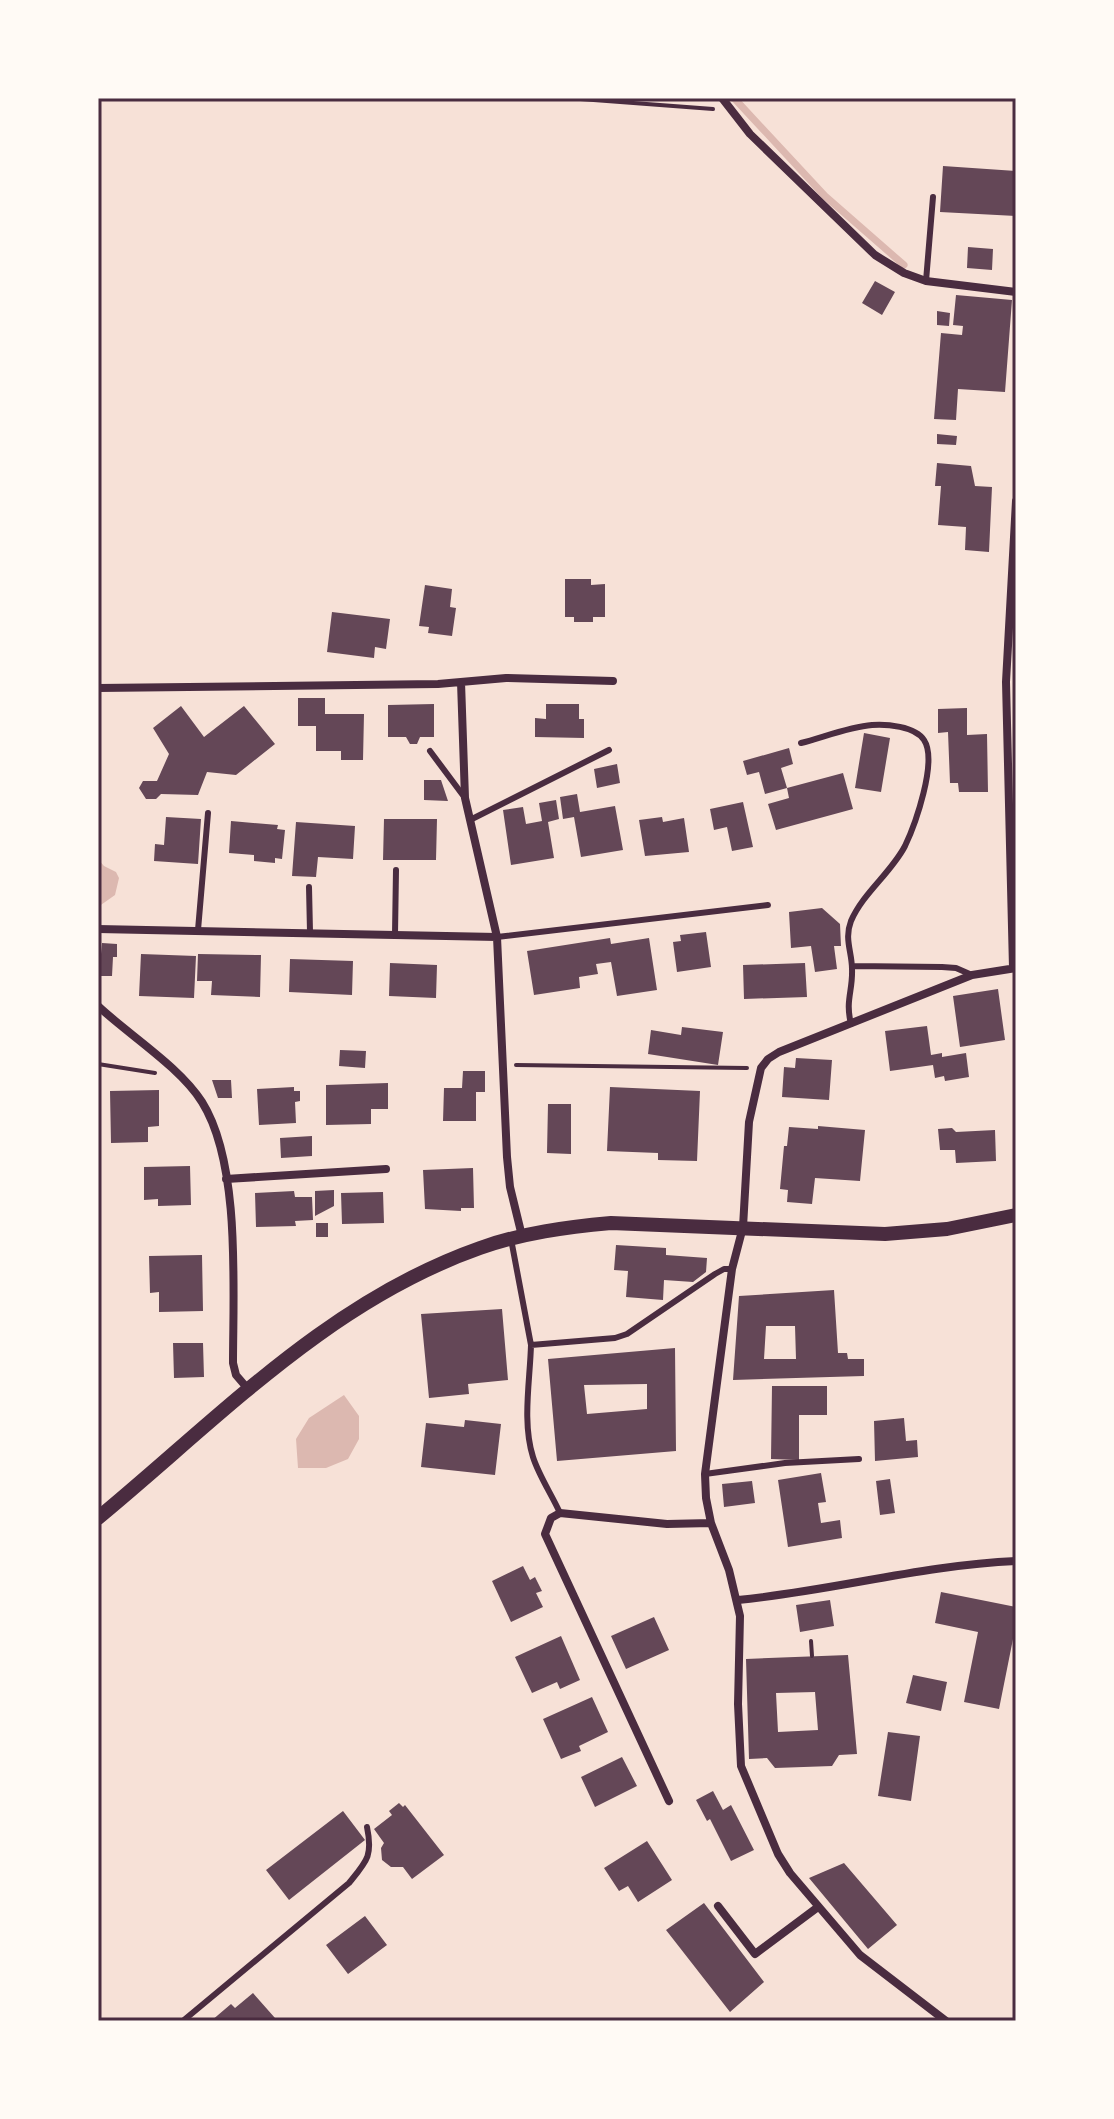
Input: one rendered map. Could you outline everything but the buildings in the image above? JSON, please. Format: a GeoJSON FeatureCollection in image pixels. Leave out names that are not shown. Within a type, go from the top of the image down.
{"type":"FeatureCollection","features":[{"type":"Feature","properties":{"kind":"street"},"geometry":{"type":"LineString","coordinates":[[722,98],[750,134],[875,255],[904,273],[926,281],[1016,292]]}},
{"type":"Feature","properties":{"kind":"street"},"geometry":{"type":"LineString","coordinates":[[946,2021],[860,1955],[790,1873],[778,1854],[741,1766],[738,1746],[740,1616],[738,1600],[711,1523],[705,1474],[732,1269],[743,1227],[748,1137],[761,1068],[779,1052],[972,975],[1014,968],[1006,751],[1016,501]]}},
{"type":"Feature","properties":{"kind":"street"},"geometry":{"type":"LineString","coordinates":[[98,688],[461,682],[506,678],[613,681]]}},
{"type":"Feature","properties":{"kind":"street"},"geometry":{"type":"LineString","coordinates":[[461,682],[465,798],[497,937],[507,1157],[516,1237]]}},
{"type":"Feature","properties":{"kind":"street"},"geometry":{"type":"LineString","coordinates":[[98,929],[497,937]]}},
{"type":"Feature","properties":{"kind":"street"},"geometry":{"type":"LineString","coordinates":[[98,1006],[180,1077],[201,1100],[213,1123],[226,1179],[232,1257],[233,1363],[236,1375],[248,1389]]}},
{"type":"Feature","properties":{"kind":"street"},"geometry":{"type":"LineString","coordinates":[[226,1179],[386,1169]]}},
{"type":"Feature","properties":{"kind":"street"},"geometry":{"type":"LineString","coordinates":[[98,1518],[248,1389],[332,1324],[368,1300],[446,1261],[516,1237],[568,1227],[631,1222],[907,1233],[947,1229],[1016,1215]]}},
{"type":"Feature","properties":{"kind":"street"},"geometry":{"type":"LineString","coordinates":[[669,1801],[551,1552],[545,1534],[546,1525],[560,1513],[667,1524],[711,1523]]}},
{"type":"Feature","properties":{"kind":"street"},"geometry":{"type":"LineString","coordinates":[[738,1600],[969,1565],[1016,1561]]}},
{"type":"Feature","properties":{"kind":"street"},"geometry":{"type":"LineString","coordinates":[[718,1906],[755,1954],[818,1907]]}},
{"type":"Feature","properties":{"kind":"lane"},"geometry":{"type":"LineString","coordinates":[[926,281],[933,197]]}},
{"type":"Feature","properties":{"kind":"lane"},"geometry":{"type":"LineString","coordinates":[[801,743],[870,725],[886,725],[916,733],[924,740],[927,751],[928,767],[922,796],[904,848],[852,920],[847,933],[852,966],[847,1006],[851,1024]]}},
{"type":"Feature","properties":{"kind":"lane"},"geometry":{"type":"LineString","coordinates":[[470,820],[609,750]]}},
{"type":"Feature","properties":{"kind":"lane"},"geometry":{"type":"LineString","coordinates":[[430,751],[465,798]]}},
{"type":"Feature","properties":{"kind":"lane"},"geometry":{"type":"LineString","coordinates":[[198,930],[208,813]]}},
{"type":"Feature","properties":{"kind":"lane"},"geometry":{"type":"LineString","coordinates":[[395,934],[396,870]]}},
{"type":"Feature","properties":{"kind":"lane"},"geometry":{"type":"LineString","coordinates":[[309,887],[310,932]]}},
{"type":"Feature","properties":{"kind":"lane"},"geometry":{"type":"LineString","coordinates":[[497,937],[768,905]]}},
{"type":"Feature","properties":{"kind":"lane"},"geometry":{"type":"LineString","coordinates":[[852,966],[956,968],[972,975]]}},
{"type":"Feature","properties":{"kind":"lane"},"geometry":{"type":"LineString","coordinates":[[516,1237],[531,1345],[527,1422],[530,1442],[534,1459],[560,1513]]}},
{"type":"Feature","properties":{"kind":"lane"},"geometry":{"type":"LineString","coordinates":[[531,1345],[615,1338],[627,1334],[715,1274],[732,1269]]}},
{"type":"Feature","properties":{"kind":"lane"},"geometry":{"type":"LineString","coordinates":[[705,1474],[785,1463],[859,1459]]}},
{"type":"Feature","properties":{"kind":"lane"},"geometry":{"type":"LineString","coordinates":[[184,2020],[349,1883],[367,1860],[371,1848],[367,1827]]}},
{"type":"Feature","properties":{"kind":"path"},"geometry":{"type":"LineString","coordinates":[[567,98],[731,110]]}},
{"type":"Feature","properties":{"kind":"path"},"geometry":{"type":"LineString","coordinates":[[98,1064],[180,1077]]}},
{"type":"Feature","properties":{"kind":"path"},"geometry":{"type":"LineString","coordinates":[[504,1065],[761,1068]]}},
{"type":"Feature","properties":{"kind":"path"},"geometry":{"type":"LineString","coordinates":[[811,1641],[812,1656]]}},
{"type":"Feature","properties":{"kind":"shaded area"},"geometry":{"type":"Polygon","coordinates":[[[98,859],[116,872],[119,878],[115,895],[98,907],[98,859]]]}},
{"type":"Feature","properties":{"kind":"shaded area"},"geometry":{"type":"Polygon","coordinates":[[[344,1395],[359,1416],[359,1439],[348,1459],[326,1468],[298,1468],[296,1439],[309,1418],[344,1395]]]}},
{"type":"Feature","properties":{"kind":"waterway"},"geometry":{"type":"LineString","coordinates":[[734,98],[825,196],[904,265]]}}]}
